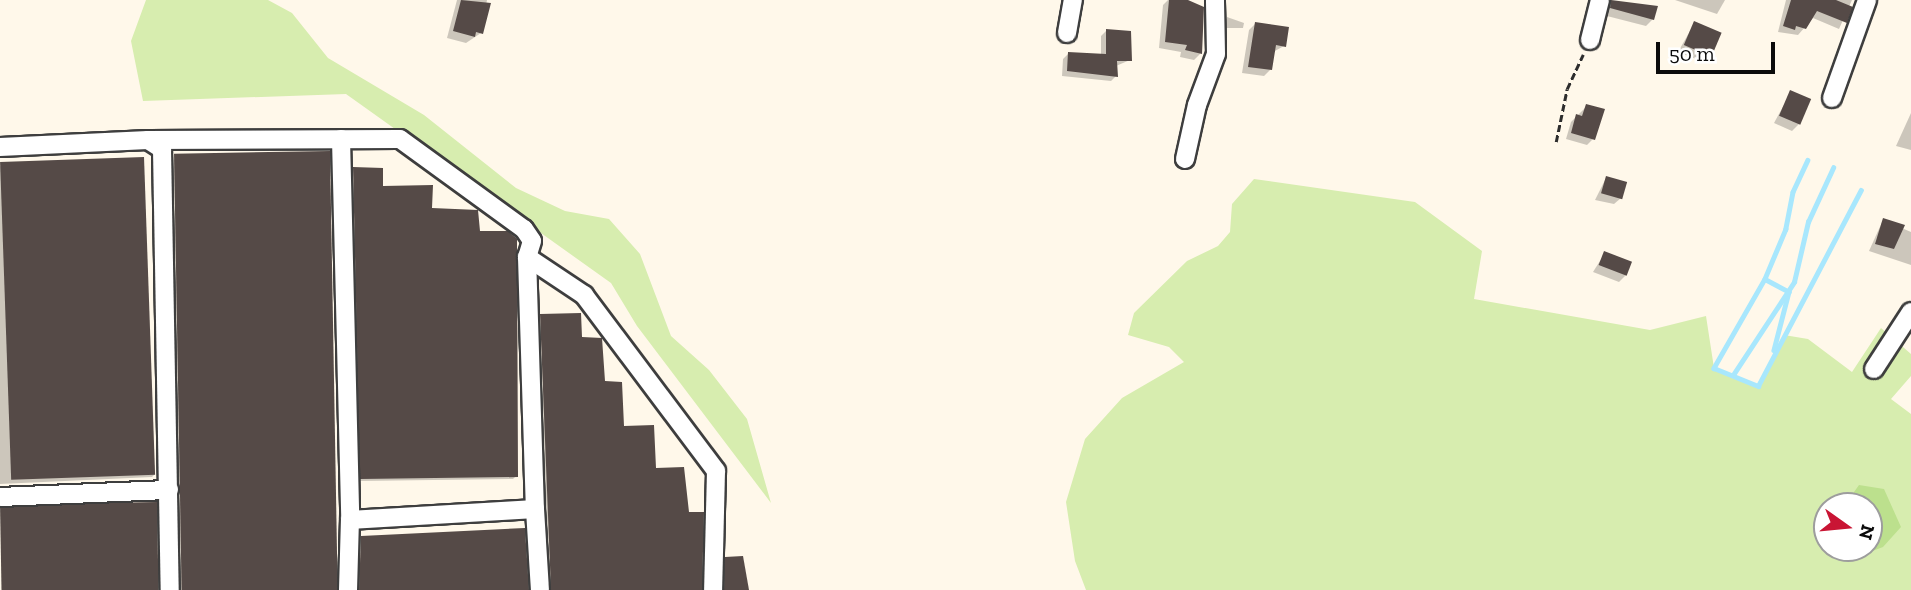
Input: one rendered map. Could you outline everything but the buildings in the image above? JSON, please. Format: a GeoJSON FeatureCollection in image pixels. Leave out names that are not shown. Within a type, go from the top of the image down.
{"type":"FeatureCollection","features":[{"type":"Feature","properties":{"kind":"street"},"geometry":{"type":"LineString","coordinates":[[1067,33],[1073,0]]}},
{"type":"Feature","properties":{"kind":"street"},"geometry":{"type":"LineString","coordinates":[[1185,159],[1197,105],[1216,54],[1214,0]]}},
{"type":"Feature","properties":{"kind":"street"},"geometry":{"type":"LineString","coordinates":[[1590,40],[1600,0]]}},
{"type":"Feature","properties":{"kind":"street"},"geometry":{"type":"LineString","coordinates":[[1832,98],[1867,0]]}},
{"type":"Feature","properties":{"kind":"street"},"geometry":{"type":"LineString","coordinates":[[148,139],[162,149],[170,590]]}},
{"type":"Feature","properties":{"kind":"street"},"geometry":{"type":"LineString","coordinates":[[0,147],[148,139],[400,139],[524,229],[533,241],[527,257],[540,590]]}},
{"type":"Feature","properties":{"kind":"street"},"geometry":{"type":"LineString","coordinates":[[341,139],[350,520],[348,590]]}},
{"type":"Feature","properties":{"kind":"street"},"geometry":{"type":"LineString","coordinates":[[527,257],[584,295],[716,471],[713,590]]}},
{"type":"Feature","properties":{"kind":"street"},"geometry":{"type":"LineString","coordinates":[[1874,369],[1911,312]]}},
{"type":"Feature","properties":{"kind":"street"},"geometry":{"type":"LineString","coordinates":[[0,497],[169,490]]}},
{"type":"Feature","properties":{"kind":"street"},"geometry":{"type":"LineString","coordinates":[[350,520],[535,509]]}},
{"type":"Feature","properties":{"kind":"path"},"geometry":{"type":"LineString","coordinates":[[1556,142],[1567,89],[1590,40]]}},
{"type":"Feature","properties":{"kind":"green space"},"geometry":{"type":"Polygon","coordinates":[[[146,0],[268,0],[292,13],[328,58],[424,115],[516,188],[565,211],[609,219],[640,254],[671,336],[709,370],[747,419],[771,503],[637,326],[611,283],[346,94],[143,101],[131,41],[146,0]]]}},
{"type":"Feature","properties":{"kind":"green space"},"geometry":{"type":"Polygon","coordinates":[[[1254,179],[1415,202],[1482,251],[1474,299],[1650,330],[1706,316],[1714,368],[1758,385],[1784,335],[1808,339],[1852,372],[1881,328],[1911,354],[1911,376],[1891,399],[1911,414],[1911,590],[1086,590],[1075,561],[1066,502],[1085,439],[1122,398],[1184,362],[1169,347],[1128,335],[1134,313],[1187,261],[1218,246],[1230,232],[1232,204],[1254,179]]]}},
{"type":"Feature","properties":{"kind":"green space"},"geometry":{"type":"Polygon","coordinates":[[[1859,485],[1884,489],[1901,527],[1883,547],[1883,492],[1854,492],[1859,485]]]}},
{"type":"Feature","properties":{"kind":"waterway"},"geometry":{"type":"LineString","coordinates":[[1808,160],[1793,192],[1786,229],[1765,279],[1714,368],[1758,386],[1861,190]]}},
{"type":"Feature","properties":{"kind":"waterway"},"geometry":{"type":"LineString","coordinates":[[1733,375],[1794,282],[1808,222],[1833,168]]}},
{"type":"Feature","properties":{"kind":"waterway"},"geometry":{"type":"LineString","coordinates":[[1765,279],[1789,292],[1774,350]]}}]}
